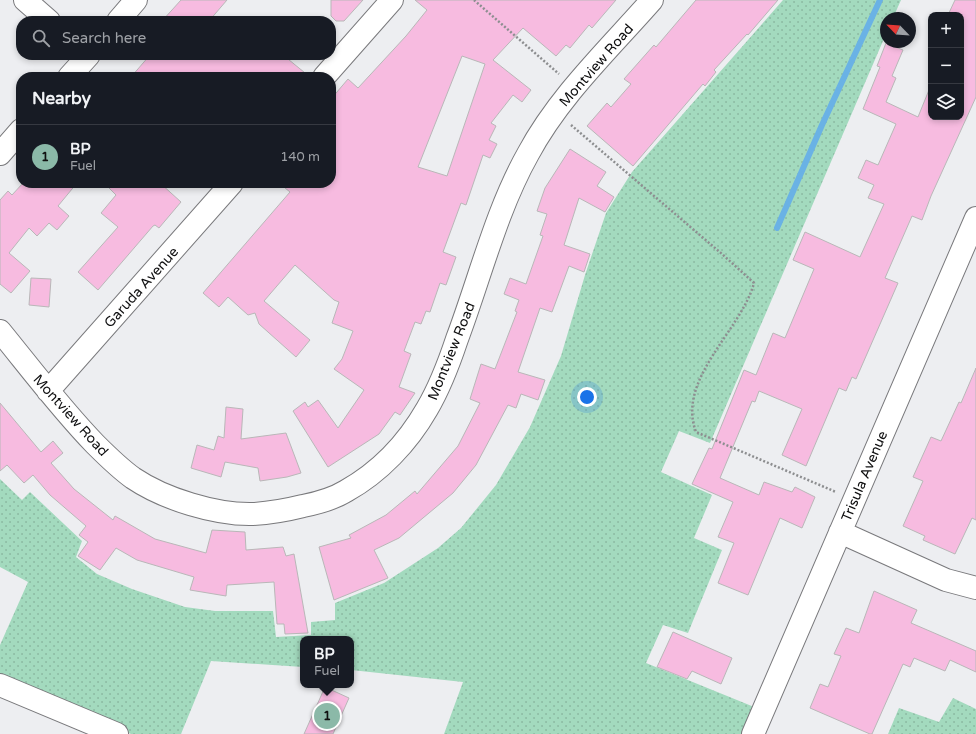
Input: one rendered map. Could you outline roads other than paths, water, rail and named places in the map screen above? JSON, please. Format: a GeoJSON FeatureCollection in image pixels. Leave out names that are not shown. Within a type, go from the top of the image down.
{"type":"FeatureCollection","features":[{"type":"Feature","properties":{"kind":"street"},"geometry":{"type":"LineString","coordinates":[[25,0],[43,16]]}},
{"type":"Feature","properties":{"kind":"street"},"geometry":{"type":"LineString","coordinates":[[122,16],[136,0]]}},
{"type":"Feature","properties":{"kind":"street"},"geometry":{"type":"LineString","coordinates":[[328,72],[392,0]]}},
{"type":"Feature","properties":{"kind":"street","name":"Montview Road"},"geometry":{"type":"LineString","coordinates":[[0,331],[74,422],[110,459],[133,478],[171,498],[215,510],[251,514],[296,508],[323,501],[346,491],[379,468],[405,443],[427,409],[443,379],[514,180],[528,152],[574,87],[652,0]]}},
{"type":"Feature","properties":{"kind":"street"},"geometry":{"type":"LineString","coordinates":[[74,72],[84,60]]}},
{"type":"Feature","properties":{"kind":"street"},"geometry":{"type":"LineString","coordinates":[[0,154],[16,136]]}},
{"type":"Feature","properties":{"kind":"street","name":"Garuda Avenue"},"geometry":{"type":"LineString","coordinates":[[48,390],[228,188]]}},
{"type":"Feature","properties":{"kind":"street","name":"Trisula Avenue"},"geometry":{"type":"LineString","coordinates":[[753,734],[976,218]]}},
{"type":"Feature","properties":{"kind":"street"},"geometry":{"type":"LineString","coordinates":[[840,532],[946,580],[976,588]]}},
{"type":"Feature","properties":{"kind":"street"},"geometry":{"type":"LineString","coordinates":[[0,684],[117,734]]}},
{"type":"Feature","properties":{"kind":"waterway"},"geometry":{"type":"LineString","coordinates":[[777,228],[822,125],[880,0]]}},
{"type":"Feature","properties":{"kind":"place","name":"BP"},"geometry":{"type":"Point","coordinates":[327,716]}}]}
